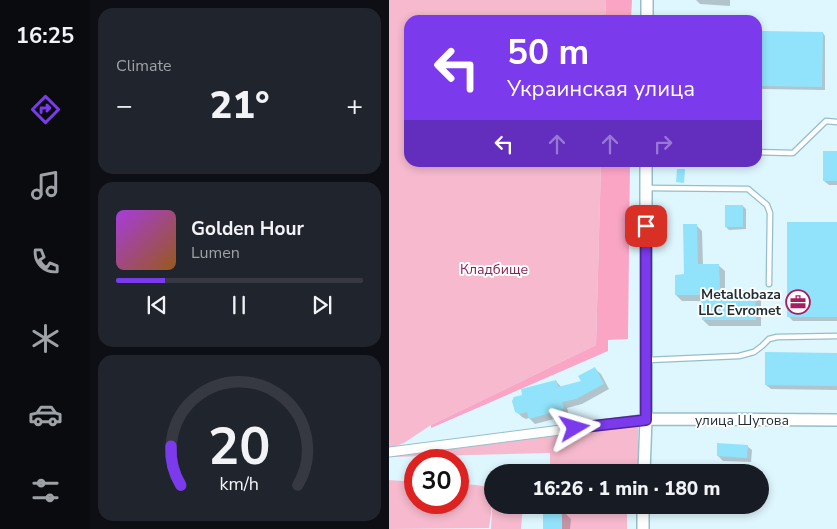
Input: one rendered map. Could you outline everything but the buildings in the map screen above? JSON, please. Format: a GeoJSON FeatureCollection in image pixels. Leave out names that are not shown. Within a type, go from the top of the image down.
{"type":"FeatureCollection","features":[{"type":"Feature","properties":{"kind":"street"},"geometry":{"type":"LineString","coordinates":[[647,0],[647,15]]}},
{"type":"Feature","properties":{"kind":"street"},"geometry":{"type":"LineString","coordinates":[[644,464],[646,167]]}},
{"type":"Feature","properties":{"kind":"street"},"geometry":{"type":"LineString","coordinates":[[389,452],[646,420]]}},
{"type":"Feature","properties":{"kind":"street","name":"улица Шутова"},"geometry":{"type":"LineString","coordinates":[[646,420],[837,420]]}},
{"type":"Feature","properties":{"kind":"street"},"geometry":{"type":"LineString","coordinates":[[643,514],[643,529]]}},
{"type":"Feature","properties":{"kind":"lane"},"geometry":{"type":"LineString","coordinates":[[762,152],[793,152],[827,121],[837,122]]}},
{"type":"Feature","properties":{"kind":"lane"},"geometry":{"type":"LineString","coordinates":[[646,188],[748,189],[767,205],[770,213],[769,284]]}},
{"type":"Feature","properties":{"kind":"lane"},"geometry":{"type":"LineString","coordinates":[[646,360],[739,356],[754,352],[769,339],[837,336]]}},
{"type":"Feature","properties":{"kind":"green space","name":"Кладбище"},"geometry":{"type":"Polygon","coordinates":[[[389,0],[606,0],[605,15],[404,15],[404,167],[601,167],[596,345],[431,425],[404,443],[389,448],[389,0]]]}},
{"type":"Feature","properties":{"kind":"green space"},"geometry":{"type":"Polygon","coordinates":[[[638,425],[638,464],[550,464],[550,453],[469,455],[469,449],[452,449],[638,425]]]}},
{"type":"Feature","properties":{"kind":"green space"},"geometry":{"type":"Polygon","coordinates":[[[389,480],[404,481],[404,514],[469,514],[469,485],[484,487],[484,514],[491,514],[489,528],[389,529],[389,480]]]}},
{"type":"Feature","properties":{"kind":"green space"},"geometry":{"type":"Polygon","coordinates":[[[492,514],[522,514],[521,529],[491,529],[492,514]]]}},
{"type":"Feature","properties":{"kind":"green space"},"geometry":{"type":"Polygon","coordinates":[[[556,514],[627,514],[627,529],[556,529],[556,514]]]}},
{"type":"Feature","properties":{"kind":"shaded area"},"geometry":{"type":"Polygon","coordinates":[[[606,0],[632,0],[631,15],[605,15],[606,0]]]}},
{"type":"Feature","properties":{"kind":"shaded area"},"geometry":{"type":"Polygon","coordinates":[[[601,167],[630,167],[628,339],[608,340],[608,351],[431,428],[431,425],[596,345],[601,167]]]}},
{"type":"Feature","properties":{"kind":"place","name":"Metallobaza LLC Evromet"},"geometry":{"type":"Point","coordinates":[798,302]}},
{"type":"Feature","properties":{"kind":"route"},"geometry":{"type":"LineString","coordinates":[[575,428],[646,420],[646,226]]}}]}
